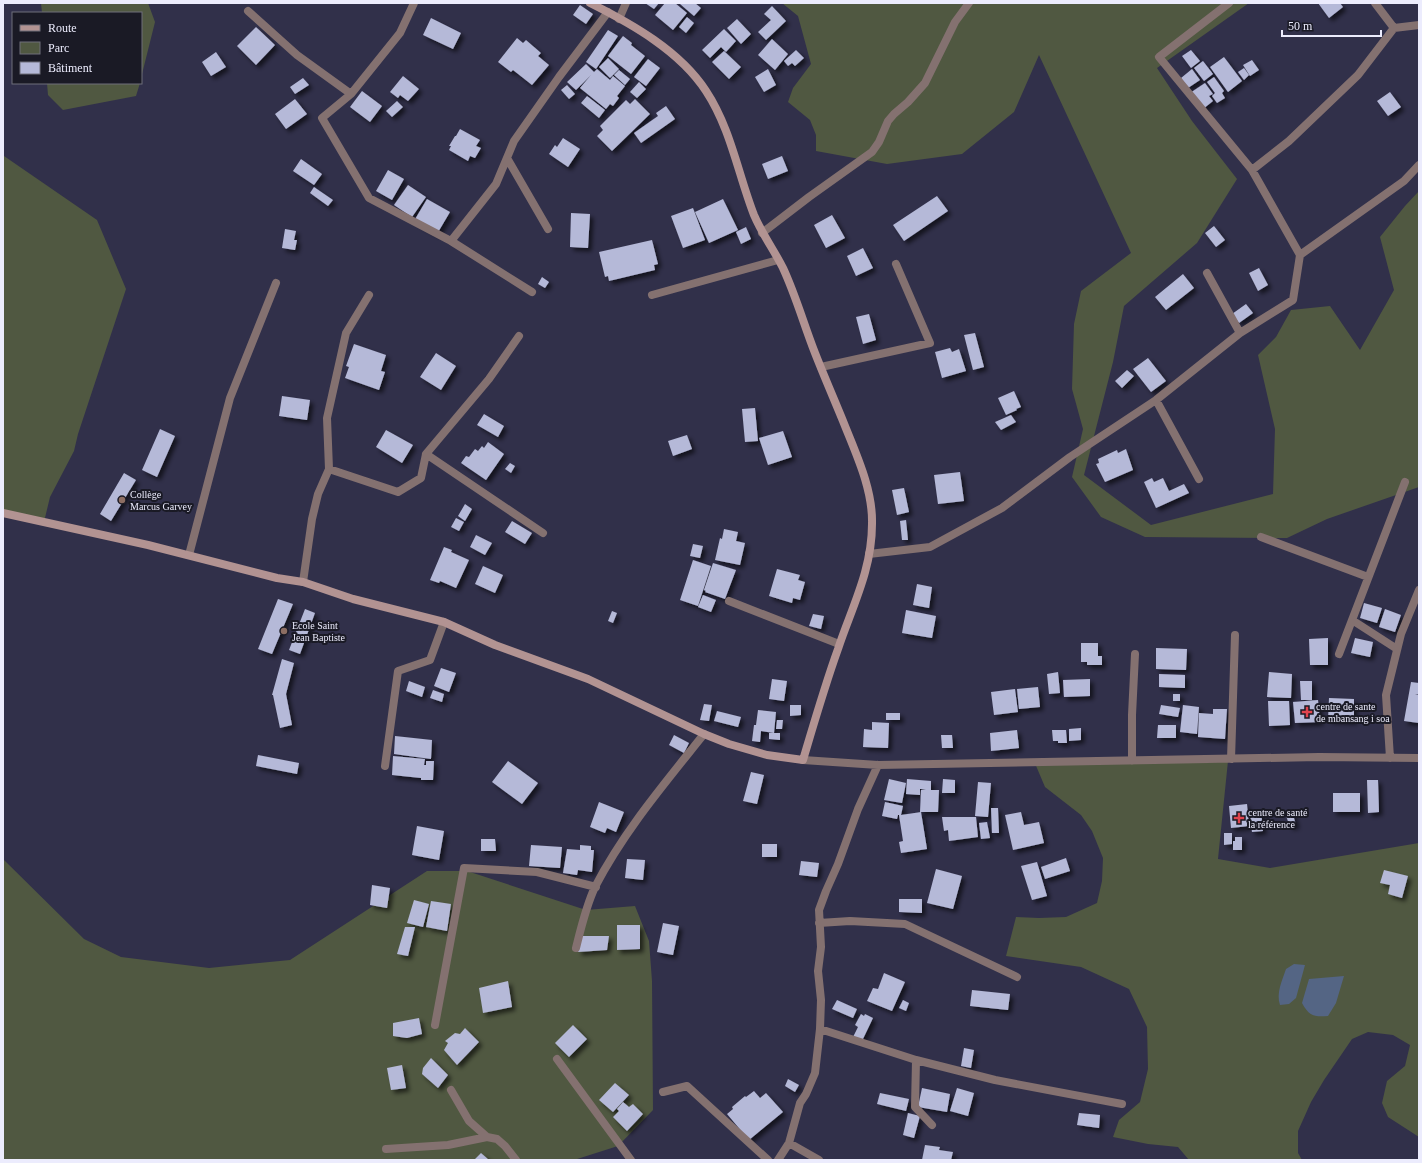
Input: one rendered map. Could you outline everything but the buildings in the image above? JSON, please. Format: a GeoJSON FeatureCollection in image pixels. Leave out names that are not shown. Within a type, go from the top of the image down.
{"type":"FeatureCollection","features":[{"type":"Feature","properties":{"kind":"street"},"geometry":{"type":"LineString","coordinates":[[414,3],[400,33],[351,94],[322,118],[369,198],[451,241],[532,292]]}},
{"type":"Feature","properties":{"kind":"street"},"geometry":{"type":"LineString","coordinates":[[590,3],[649,36],[669,52],[690,70],[706,90],[720,114],[754,214],[762,233],[778,260],[791,288],[821,367],[854,447],[869,494],[872,524],[869,554],[861,589],[840,644],[803,760]]}},
{"type":"Feature","properties":{"kind":"street"},"geometry":{"type":"LineString","coordinates":[[619,19],[626,3]]}},
{"type":"Feature","properties":{"kind":"street"},"geometry":{"type":"LineString","coordinates":[[762,233],[872,152],[879,142],[888,121],[925,83],[955,22],[969,3]]}},
{"type":"Feature","properties":{"kind":"street"},"geometry":{"type":"LineString","coordinates":[[869,554],[930,547],[1002,508],[1070,457],[1156,400],[1240,333],[1292,300],[1300,254],[1252,170],[1159,57],[1229,3]]}},
{"type":"Feature","properties":{"kind":"street"},"geometry":{"type":"LineString","coordinates":[[1375,3],[1394,28]]}},
{"type":"Feature","properties":{"kind":"street"},"geometry":{"type":"LineString","coordinates":[[248,10],[297,55],[351,94]]}},
{"type":"Feature","properties":{"kind":"street"},"geometry":{"type":"LineString","coordinates":[[451,241],[496,184],[514,141],[559,77],[608,12]]}},
{"type":"Feature","properties":{"kind":"street"},"geometry":{"type":"LineString","coordinates":[[1252,170],[1289,141],[1358,75],[1394,28],[1419,25]]}},
{"type":"Feature","properties":{"kind":"street"},"geometry":{"type":"LineString","coordinates":[[507,158],[548,229]]}},
{"type":"Feature","properties":{"kind":"street"},"geometry":{"type":"LineString","coordinates":[[1300,254],[1404,181],[1419,164]]}},
{"type":"Feature","properties":{"kind":"street"},"geometry":{"type":"LineString","coordinates":[[652,295],[778,260]]}},
{"type":"Feature","properties":{"kind":"street"},"geometry":{"type":"LineString","coordinates":[[821,367],[930,343],[896,264]]}},
{"type":"Feature","properties":{"kind":"street"},"geometry":{"type":"LineString","coordinates":[[1207,273],[1240,333]]}},
{"type":"Feature","properties":{"kind":"street"},"geometry":{"type":"LineString","coordinates":[[188,555],[230,398],[276,283]]}},
{"type":"Feature","properties":{"kind":"street"},"geometry":{"type":"LineString","coordinates":[[303,582],[312,519],[318,494],[329,469],[327,418],[346,332],[369,295]]}},
{"type":"Feature","properties":{"kind":"street"},"geometry":{"type":"LineString","coordinates":[[329,469],[398,492],[421,478],[426,454],[488,379],[519,336]]}},
{"type":"Feature","properties":{"kind":"street"},"geometry":{"type":"LineString","coordinates":[[1156,400],[1199,479]]}},
{"type":"Feature","properties":{"kind":"street"},"geometry":{"type":"LineString","coordinates":[[426,454],[543,533]]}},
{"type":"Feature","properties":{"kind":"street"},"geometry":{"type":"LineString","coordinates":[[1339,654],[1405,482]]}},
{"type":"Feature","properties":{"kind":"street"},"geometry":{"type":"LineString","coordinates":[[3,513],[148,545],[277,578],[303,582],[353,599],[444,622],[495,645],[588,679],[704,734],[729,744],[767,755],[803,760],[878,765],[1319,757],[1419,758]]}},
{"type":"Feature","properties":{"kind":"street"},"geometry":{"type":"LineString","coordinates":[[1261,536],[1368,577]]}},
{"type":"Feature","properties":{"kind":"street"},"geometry":{"type":"LineString","coordinates":[[1390,758],[1386,695],[1401,634],[1419,590]]}},
{"type":"Feature","properties":{"kind":"street"},"geometry":{"type":"LineString","coordinates":[[729,601],[840,644]]}},
{"type":"Feature","properties":{"kind":"street"},"geometry":{"type":"LineString","coordinates":[[1352,620],[1397,649]]}},
{"type":"Feature","properties":{"kind":"street"},"geometry":{"type":"LineString","coordinates":[[385,766],[398,670],[430,660],[444,622]]}},
{"type":"Feature","properties":{"kind":"street"},"geometry":{"type":"LineString","coordinates":[[1231,759],[1235,635]]}},
{"type":"Feature","properties":{"kind":"street"},"geometry":{"type":"LineString","coordinates":[[1132,761],[1132,715],[1136,654]]}},
{"type":"Feature","properties":{"kind":"street"},"geometry":{"type":"LineString","coordinates":[[576,948],[583,921],[596,887],[628,833],[652,799],[704,734]]}},
{"type":"Feature","properties":{"kind":"street"},"geometry":{"type":"LineString","coordinates":[[778,1160],[789,1143],[800,1103],[806,1094],[815,1073],[820,1029],[821,1000],[818,970],[821,947],[819,910],[858,809],[878,765]]}},
{"type":"Feature","properties":{"kind":"street"},"geometry":{"type":"LineString","coordinates":[[435,1025],[464,868],[537,872],[596,887]]}},
{"type":"Feature","properties":{"kind":"street"},"geometry":{"type":"LineString","coordinates":[[819,923],[850,921],[905,924],[1017,977]]}},
{"type":"Feature","properties":{"kind":"street"},"geometry":{"type":"LineString","coordinates":[[820,1029],[916,1060],[995,1080],[1122,1104]]}},
{"type":"Feature","properties":{"kind":"street"},"geometry":{"type":"LineString","coordinates":[[557,1059],[631,1160]]}},
{"type":"Feature","properties":{"kind":"street"},"geometry":{"type":"LineString","coordinates":[[916,1060],[915,1107],[932,1125]]}},
{"type":"Feature","properties":{"kind":"street"},"geometry":{"type":"LineString","coordinates":[[663,1092],[687,1086],[768,1160]]}},
{"type":"Feature","properties":{"kind":"street"},"geometry":{"type":"LineString","coordinates":[[451,1090],[469,1120],[487,1137]]}},
{"type":"Feature","properties":{"kind":"street"},"geometry":{"type":"LineString","coordinates":[[386,1149],[448,1145],[487,1137],[497,1139],[505,1146],[516,1160]]}},
{"type":"Feature","properties":{"kind":"street"},"geometry":{"type":"LineString","coordinates":[[789,1143],[819,1160]]}},
{"type":"Feature","properties":{"kind":"green space"},"geometry":{"type":"Polygon","coordinates":[[[41,3],[148,3],[155,22],[142,74],[142,12],[42,12],[41,3]]]}},
{"type":"Feature","properties":{"kind":"green space"},"geometry":{"type":"Polygon","coordinates":[[[782,3],[1249,3],[1157,68],[1192,121],[1237,179],[1197,243],[1124,306],[1113,362],[1084,475],[1151,525],[1273,494],[1275,429],[1258,355],[1276,337],[1291,310],[1330,306],[1360,350],[1394,290],[1380,237],[1419,191],[1419,487],[1327,519],[1287,538],[1145,537],[1101,517],[1072,477],[1083,429],[1072,389],[1074,324],[1081,291],[1131,253],[1039,55],[1014,112],[962,154],[887,164],[816,151],[816,135],[810,120],[788,102],[793,88],[811,64],[798,16],[782,3]]]}},
{"type":"Feature","properties":{"kind":"green space"},"geometry":{"type":"Polygon","coordinates":[[[47,84],[140,84],[136,96],[63,110],[48,95],[47,84]]]}},
{"type":"Feature","properties":{"kind":"green space"},"geometry":{"type":"Polygon","coordinates":[[[3,150],[4,156],[97,220],[126,289],[78,434],[74,451],[50,497],[44,522],[3,513],[3,150]]]}},
{"type":"Feature","properties":{"kind":"green space"},"geometry":{"type":"Polygon","coordinates":[[[1034,761],[1228,761],[1218,859],[1270,868],[1419,843],[1419,1137],[1388,1117],[1382,1103],[1387,1081],[1405,1066],[1410,1045],[1393,1035],[1368,1032],[1352,1039],[1311,1102],[1298,1131],[1298,1153],[1302,1160],[1189,1160],[1178,1147],[1148,1144],[1113,1137],[1119,1120],[1140,1102],[1148,1069],[1147,1027],[1129,989],[1081,967],[1006,956],[1016,917],[1066,917],[1097,903],[1102,881],[1103,858],[1092,831],[1081,815],[1045,787],[1034,761]]]}},
{"type":"Feature","properties":{"kind":"green space"},"geometry":{"type":"Polygon","coordinates":[[[3,859],[84,939],[121,957],[209,968],[290,960],[427,871],[467,871],[586,910],[635,906],[649,941],[652,981],[653,1110],[618,1146],[574,1160],[3,1160],[3,859]]]}},
{"type":"Feature","properties":{"kind":"water"},"geometry":{"type":"Polygon","coordinates":[[[1294,964],[1305,965],[1296,998],[1289,1004],[1280,1005],[1279,992],[1286,969],[1294,964]]]}},
{"type":"Feature","properties":{"kind":"water"},"geometry":{"type":"Polygon","coordinates":[[[1344,976],[1336,1003],[1328,1016],[1315,1016],[1307,1011],[1302,1003],[1309,979],[1344,976]]]}},
{"type":"Feature","properties":{"kind":"place","name":"Collège Marcus Garvey"},"geometry":{"type":"Point","coordinates":[122,500]}},
{"type":"Feature","properties":{"kind":"place","name":"Ecole Saint Jean Baptiste"},"geometry":{"type":"Point","coordinates":[284,631]}},
{"type":"Feature","properties":{"kind":"place","name":"centre de sante de mbansang i soa"},"geometry":{"type":"Point","coordinates":[1307,712]}},
{"type":"Feature","properties":{"kind":"place","name":"centre de santé la référence"},"geometry":{"type":"Point","coordinates":[1239,818]}}]}
